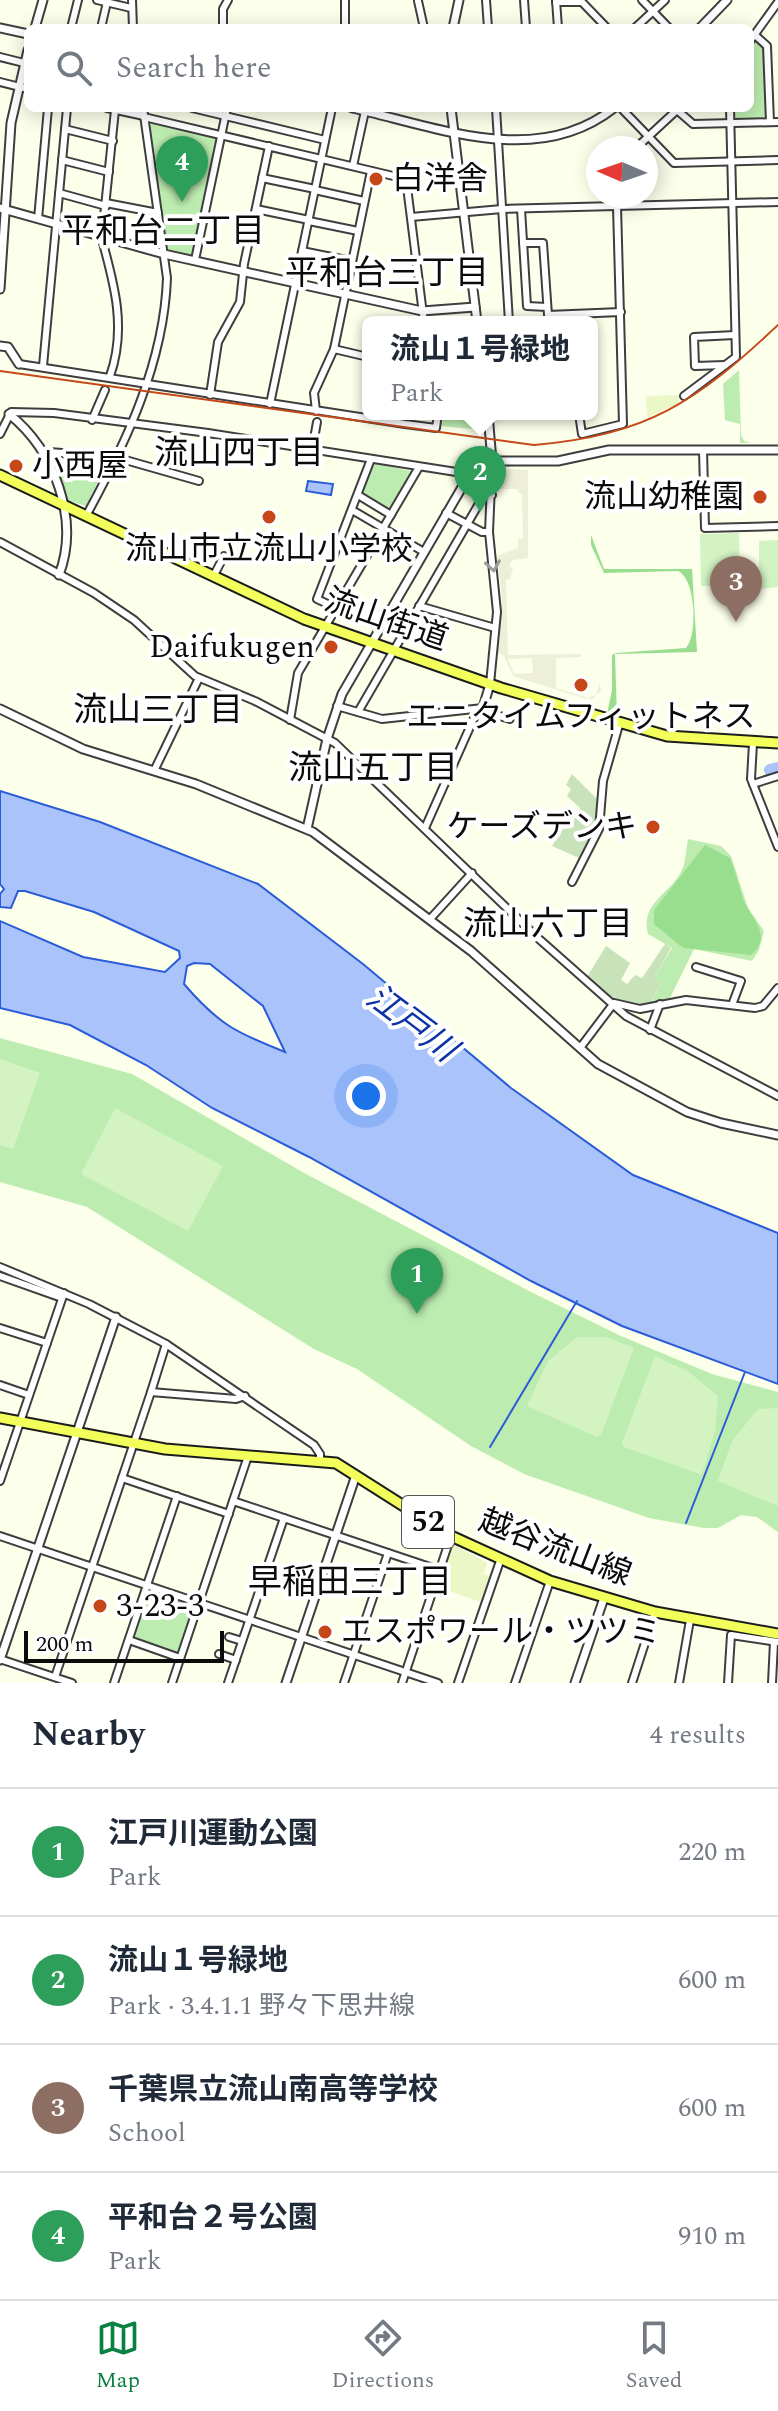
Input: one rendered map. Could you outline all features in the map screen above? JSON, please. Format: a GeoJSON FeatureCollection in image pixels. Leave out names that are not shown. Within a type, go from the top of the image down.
{"type":"FeatureCollection","features":[{"type":"Feature","properties":{"kind":"main road","name":"流山街道"},"geometry":{"type":"LineString","coordinates":[[0,475],[324,628],[619,725],[683,738],[778,743]]}},
{"type":"Feature","properties":{"kind":"main road","name":"越谷流山線"},"geometry":{"type":"LineString","coordinates":[[0,1418],[133,1444],[340,1465],[451,1536],[500,1561],[550,1581],[655,1612],[777,1639]]}},
{"type":"Feature","properties":{"kind":"street"},"geometry":{"type":"LineString","coordinates":[[36,24],[43,0]]}},
{"type":"Feature","properties":{"kind":"street"},"geometry":{"type":"LineString","coordinates":[[72,24],[78,0]]}},
{"type":"Feature","properties":{"kind":"street"},"geometry":{"type":"LineString","coordinates":[[97,0],[131,4],[133,24]]}},
{"type":"Feature","properties":{"kind":"street"},"geometry":{"type":"LineString","coordinates":[[223,24],[223,9],[228,0]]}},
{"type":"Feature","properties":{"kind":"street"},"geometry":{"type":"LineString","coordinates":[[345,0],[345,24]]}},
{"type":"Feature","properties":{"kind":"street"},"geometry":{"type":"LineString","coordinates":[[410,0],[418,0],[423,24]]}},
{"type":"Feature","properties":{"kind":"street"},"geometry":{"type":"LineString","coordinates":[[454,24],[459,0]]}},
{"type":"Feature","properties":{"kind":"street"},"geometry":{"type":"LineString","coordinates":[[486,0],[488,24]]}},
{"type":"Feature","properties":{"kind":"street"},"geometry":{"type":"LineString","coordinates":[[524,0],[526,24]]}},
{"type":"Feature","properties":{"kind":"street"},"geometry":{"type":"LineString","coordinates":[[642,0],[665,24]]}},
{"type":"Feature","properties":{"kind":"street"},"geometry":{"type":"LineString","coordinates":[[640,24],[665,0]]}},
{"type":"Feature","properties":{"kind":"street"},"geometry":{"type":"LineString","coordinates":[[704,24],[727,0]]}},
{"type":"Feature","properties":{"kind":"street"},"geometry":{"type":"LineString","coordinates":[[558,24],[556,1],[582,2],[603,24]]}},
{"type":"Feature","properties":{"kind":"street"},"geometry":{"type":"LineString","coordinates":[[102,24],[107,2]]}},
{"type":"Feature","properties":{"kind":"street"},"geometry":{"type":"LineString","coordinates":[[754,37],[778,2]]}},
{"type":"Feature","properties":{"kind":"street"},"geometry":{"type":"LineString","coordinates":[[0,28],[24,33]]}},
{"type":"Feature","properties":{"kind":"street"},"geometry":{"type":"LineString","coordinates":[[681,112],[693,124],[774,122],[767,46],[754,39]]}},
{"type":"Feature","properties":{"kind":"street"},"geometry":{"type":"LineString","coordinates":[[0,57],[24,63],[3,165],[0,289]]}},
{"type":"Feature","properties":{"kind":"street"},"geometry":{"type":"LineString","coordinates":[[0,82],[24,88]]}},
{"type":"Feature","properties":{"kind":"street"},"geometry":{"type":"LineString","coordinates":[[38,219],[48,112]]}},
{"type":"Feature","properties":{"kind":"street"},"geometry":{"type":"LineString","coordinates":[[43,366],[67,112]]}},
{"type":"Feature","properties":{"kind":"street"},"geometry":{"type":"LineString","coordinates":[[110,376],[116,361],[118,298],[101,236],[113,141],[111,112]]}},
{"type":"Feature","properties":{"kind":"street"},"geometry":{"type":"LineString","coordinates":[[123,112],[406,179],[423,316]]}},
{"type":"Feature","properties":{"kind":"street"},"geometry":{"type":"LineString","coordinates":[[86,516],[148,386],[167,299],[164,254],[143,112]]}},
{"type":"Feature","properties":{"kind":"street"},"geometry":{"type":"LineString","coordinates":[[195,260],[226,112],[325,140]]}},
{"type":"Feature","properties":{"kind":"street"},"geometry":{"type":"LineString","coordinates":[[270,404],[331,112]]}},
{"type":"Feature","properties":{"kind":"street"},"geometry":{"type":"LineString","coordinates":[[353,166],[365,112]]}},
{"type":"Feature","properties":{"kind":"street"},"geometry":{"type":"LineString","coordinates":[[370,112],[498,140],[530,141],[566,134],[607,112]]}},
{"type":"Feature","properties":{"kind":"street"},"geometry":{"type":"LineString","coordinates":[[451,112],[476,316]]}},
{"type":"Feature","properties":{"kind":"street"},"geometry":{"type":"LineString","coordinates":[[496,112],[509,316]]}},
{"type":"Feature","properties":{"kind":"street"},"geometry":{"type":"LineString","coordinates":[[625,112],[649,136],[675,112]]}},
{"type":"Feature","properties":{"kind":"street"},"geometry":{"type":"LineString","coordinates":[[684,396],[736,357],[730,112]]}},
{"type":"Feature","properties":{"kind":"street"},"geometry":{"type":"LineString","coordinates":[[65,129],[113,141]]}},
{"type":"Feature","properties":{"kind":"street"},"geometry":{"type":"LineString","coordinates":[[210,395],[218,342],[240,302],[243,272],[269,146]]}},
{"type":"Feature","properties":{"kind":"street"},"geometry":{"type":"LineString","coordinates":[[658,146],[674,163],[778,160]]}},
{"type":"Feature","properties":{"kind":"street"},"geometry":{"type":"LineString","coordinates":[[62,160],[109,172]]}},
{"type":"Feature","properties":{"kind":"street"},"geometry":{"type":"LineString","coordinates":[[316,411],[315,389],[334,349],[371,171]]}},
{"type":"Feature","properties":{"kind":"street"},"geometry":{"type":"LineString","coordinates":[[262,178],[364,201]]}},
{"type":"Feature","properties":{"kind":"street"},"geometry":{"type":"LineString","coordinates":[[59,193],[158,213]]}},
{"type":"Feature","properties":{"kind":"street"},"geometry":{"type":"LineString","coordinates":[[658,204],[778,202]]}},
{"type":"Feature","properties":{"kind":"street"},"geometry":{"type":"LineString","coordinates":[[411,217],[502,209],[586,207]]}},
{"type":"Feature","properties":{"kind":"street"},"geometry":{"type":"LineString","coordinates":[[2,208],[164,254],[422,311],[475,307]]}},
{"type":"Feature","properties":{"kind":"street"},"geometry":{"type":"LineString","coordinates":[[580,420],[582,434],[623,424],[617,208]]}},
{"type":"Feature","properties":{"kind":"street"},"geometry":{"type":"LineString","coordinates":[[256,209],[358,231]]}},
{"type":"Feature","properties":{"kind":"street"},"geometry":{"type":"LineString","coordinates":[[521,209],[527,306],[547,307]]}},
{"type":"Feature","properties":{"kind":"street"},"geometry":{"type":"LineString","coordinates":[[523,243],[543,243],[548,315],[621,312]]}},
{"type":"Feature","properties":{"kind":"street"},"geometry":{"type":"LineString","coordinates":[[302,251],[352,261]]}},
{"type":"Feature","properties":{"kind":"street"},"geometry":{"type":"LineString","coordinates":[[725,365],[695,366],[694,337],[735,335]]}},
{"type":"Feature","properties":{"kind":"street"},"geometry":{"type":"LineString","coordinates":[[0,346],[8,347],[19,364],[362,418]]}},
{"type":"Feature","properties":{"kind":"street"},"geometry":{"type":"LineString","coordinates":[[334,349],[362,356]]}},
{"type":"Feature","properties":{"kind":"street"},"geometry":{"type":"LineString","coordinates":[[92,420],[105,390]]}},
{"type":"Feature","properties":{"kind":"street"},"geometry":{"type":"LineString","coordinates":[[8,416],[54,413],[469,474]]}},
{"type":"Feature","properties":{"kind":"street"},"geometry":{"type":"LineString","coordinates":[[0,434],[8,416]]}},
{"type":"Feature","properties":{"kind":"street"},"geometry":{"type":"LineString","coordinates":[[8,416],[43,456],[59,486],[67,543],[59,575]]}},
{"type":"Feature","properties":{"kind":"street"},"geometry":{"type":"LineString","coordinates":[[380,420],[436,428],[437,420]]}},
{"type":"Feature","properties":{"kind":"street"},"geometry":{"type":"LineString","coordinates":[[425,828],[490,684],[496,589],[489,532],[492,461],[489,420]]}},
{"type":"Feature","properties":{"kind":"street"},"geometry":{"type":"LineString","coordinates":[[312,450],[317,422]]}},
{"type":"Feature","properties":{"kind":"street"},"geometry":{"type":"LineString","coordinates":[[307,829],[337,706],[446,513],[469,474],[479,465],[492,461],[558,461],[609,450],[778,450]]}},
{"type":"Feature","properties":{"kind":"street"},"geometry":{"type":"LineString","coordinates":[[703,450],[705,528],[778,526]]}},
{"type":"Feature","properties":{"kind":"street"},"geometry":{"type":"LineString","coordinates":[[43,456],[49,452],[115,457],[199,481]]}},
{"type":"Feature","properties":{"kind":"street"},"geometry":{"type":"LineString","coordinates":[[336,608],[317,599],[371,459]]}},
{"type":"Feature","properties":{"kind":"street"},"geometry":{"type":"LineString","coordinates":[[290,720],[296,677],[419,467]]}},
{"type":"Feature","properties":{"kind":"street"},"geometry":{"type":"LineString","coordinates":[[358,495],[391,515]]}},
{"type":"Feature","properties":{"kind":"street"},"geometry":{"type":"LineString","coordinates":[[358,712],[466,524],[484,495],[492,495]]}},
{"type":"Feature","properties":{"kind":"street"},"geometry":{"type":"LineString","coordinates":[[352,510],[424,552]]}},
{"type":"Feature","properties":{"kind":"street"},"geometry":{"type":"LineString","coordinates":[[446,513],[489,532]]}},
{"type":"Feature","properties":{"kind":"street"},"geometry":{"type":"LineString","coordinates":[[0,542],[134,620],[199,678],[342,748],[532,933],[626,1016],[778,1096]]}},
{"type":"Feature","properties":{"kind":"street"},"geometry":{"type":"LineString","coordinates":[[213,577],[224,556]]}},
{"type":"Feature","properties":{"kind":"street"},"geometry":{"type":"LineString","coordinates":[[419,606],[495,628]]}},
{"type":"Feature","properties":{"kind":"street"},"geometry":{"type":"LineString","coordinates":[[154,771],[199,678]]}},
{"type":"Feature","properties":{"kind":"street"},"geometry":{"type":"LineString","coordinates":[[337,706],[382,719],[481,709],[510,719]]}},
{"type":"Feature","properties":{"kind":"street"},"geometry":{"type":"LineString","coordinates":[[0,709],[83,749],[209,788],[307,829],[431,918],[598,1064],[687,1112],[778,1135]]}},
{"type":"Feature","properties":{"kind":"street"},"geometry":{"type":"LineString","coordinates":[[572,882],[599,829],[603,781],[619,725]]}},
{"type":"Feature","properties":{"kind":"street"},"geometry":{"type":"LineString","coordinates":[[753,743],[753,784],[778,847]]}},
{"type":"Feature","properties":{"kind":"street"},"geometry":{"type":"LineString","coordinates":[[753,784],[778,776]]}},
{"type":"Feature","properties":{"kind":"street"},"geometry":{"type":"LineString","coordinates":[[431,918],[472,873]]}},
{"type":"Feature","properties":{"kind":"street"},"geometry":{"type":"LineString","coordinates":[[696,967],[741,981],[732,1005]]}},
{"type":"Feature","properties":{"kind":"street"},"geometry":{"type":"LineString","coordinates":[[614,1003],[640,1009],[681,1000],[761,1007],[778,988]]}},
{"type":"Feature","properties":{"kind":"street"},"geometry":{"type":"LineString","coordinates":[[580,1048],[614,1003]]}},
{"type":"Feature","properties":{"kind":"street"},"geometry":{"type":"LineString","coordinates":[[650,1030],[660,1004]]}},
{"type":"Feature","properties":{"kind":"street"},"geometry":{"type":"LineString","coordinates":[[0,1267],[116,1317],[166,1344],[314,1445],[320,1461]]}},
{"type":"Feature","properties":{"kind":"street"},"geometry":{"type":"LineString","coordinates":[[0,1276],[63,1296]]}},
{"type":"Feature","properties":{"kind":"street"},"geometry":{"type":"LineString","coordinates":[[0,1481],[63,1296]]}},
{"type":"Feature","properties":{"kind":"street"},"geometry":{"type":"LineString","coordinates":[[72,1683],[0,1659],[116,1317]]}},
{"type":"Feature","properties":{"kind":"street"},"geometry":{"type":"LineString","coordinates":[[0,1328],[47,1343]]}},
{"type":"Feature","properties":{"kind":"street"},"geometry":{"type":"LineString","coordinates":[[55,1677],[166,1344]]}},
{"type":"Feature","properties":{"kind":"street"},"geometry":{"type":"LineString","coordinates":[[0,1385],[29,1395]]}},
{"type":"Feature","properties":{"kind":"street"},"geometry":{"type":"LineString","coordinates":[[151,1392],[236,1399],[245,1396]]}},
{"type":"Feature","properties":{"kind":"street"},"geometry":{"type":"LineString","coordinates":[[172,1683],[248,1456]]}},
{"type":"Feature","properties":{"kind":"street"},"geometry":{"type":"LineString","coordinates":[[286,1683],[356,1475]]}},
{"type":"Feature","properties":{"kind":"street"},"geometry":{"type":"LineString","coordinates":[[122,1478],[229,1514]]}},
{"type":"Feature","properties":{"kind":"street"},"geometry":{"type":"LineString","coordinates":[[114,1683],[177,1496]]}},
{"type":"Feature","properties":{"kind":"street"},"geometry":{"type":"LineString","coordinates":[[233,1501],[439,1570]]}},
{"type":"Feature","properties":{"kind":"street"},"geometry":{"type":"LineString","coordinates":[[228,1683],[284,1518]]}},
{"type":"Feature","properties":{"kind":"street"},"geometry":{"type":"LineString","coordinates":[[0,1536],[438,1683]]}},
{"type":"Feature","properties":{"kind":"street"},"geometry":{"type":"LineString","coordinates":[[402,1683],[451,1536]]}},
{"type":"Feature","properties":{"kind":"street"},"geometry":{"type":"LineString","coordinates":[[344,1683],[388,1553]]}},
{"type":"Feature","properties":{"kind":"street"},"geometry":{"type":"LineString","coordinates":[[458,1683],[500,1561]]}},
{"type":"Feature","properties":{"kind":"street"},"geometry":{"type":"LineString","coordinates":[[515,1683],[550,1581]]}},
{"type":"Feature","properties":{"kind":"street"},"geometry":{"type":"LineString","coordinates":[[575,1683],[604,1598]]}},
{"type":"Feature","properties":{"kind":"street"},"geometry":{"type":"LineString","coordinates":[[632,1683],[655,1612]]}},
{"type":"Feature","properties":{"kind":"street"},"geometry":{"type":"LineString","coordinates":[[679,1683],[690,1620]]}},
{"type":"Feature","properties":{"kind":"street"},"geometry":{"type":"LineString","coordinates":[[728,1683],[731,1635],[777,1639],[772,1683]]}},
{"type":"Feature","properties":{"kind":"street"},"geometry":{"type":"LineString","coordinates":[[229,1637],[242,1641]]}},
{"type":"Feature","properties":{"kind":"street"},"geometry":{"type":"LineString","coordinates":[[129,1640],[180,1658]]}},
{"type":"Feature","properties":{"kind":"street"},"geometry":{"type":"LineString","coordinates":[[219,1654],[236,1660]]}},
{"type":"Feature","properties":{"kind":"green space"},"geometry":{"type":"Polygon","coordinates":[[[757,41],[764,49],[767,117],[736,120],[734,112],[754,112],[754,43],[757,41]]]}},
{"type":"Feature","properties":{"kind":"green space"},"geometry":{"type":"Polygon","coordinates":[[[155,123],[216,140],[195,255],[168,251],[166,247],[148,126],[155,123]]]}},
{"type":"Feature","properties":{"kind":"green space"},"geometry":{"type":"Polygon","coordinates":[[[739,370],[741,435],[744,441],[751,443],[740,443],[740,424],[725,420],[723,384],[739,370]]]}},
{"type":"Feature","properties":{"kind":"green space"},"geometry":{"type":"Polygon","coordinates":[[[679,395],[679,403],[647,418],[646,396],[679,395]]]}},
{"type":"Feature","properties":{"kind":"green space"},"geometry":{"type":"Polygon","coordinates":[[[442,420],[482,420],[483,430],[442,426],[442,420]]]}},
{"type":"Feature","properties":{"kind":"green space"},"geometry":{"type":"Polygon","coordinates":[[[54,456],[101,460],[99,464],[105,467],[86,506],[67,500],[51,461],[54,456]]]}},
{"type":"Feature","properties":{"kind":"green space"},"geometry":{"type":"Polygon","coordinates":[[[375,463],[414,472],[391,511],[361,493],[375,463]]]}},
{"type":"Feature","properties":{"kind":"green space"},"geometry":{"type":"Polygon","coordinates":[[[739,533],[740,585],[701,586],[700,534],[739,533]]]}},
{"type":"Feature","properties":{"kind":"green space"},"geometry":{"type":"Polygon","coordinates":[[[591,535],[604,569],[692,569],[697,652],[615,654],[617,716],[607,714],[612,690],[612,655],[616,653],[686,648],[692,632],[692,595],[684,576],[678,571],[604,573],[591,545],[591,535]]]}},
{"type":"Feature","properties":{"kind":"green space"},"geometry":{"type":"Polygon","coordinates":[[[778,540],[778,587],[759,589],[759,541],[778,540]]]}},
{"type":"Feature","properties":{"kind":"green space"},"geometry":{"type":"Polygon","coordinates":[[[572,774],[597,799],[595,829],[579,858],[552,846],[563,829],[570,828],[580,808],[567,796],[571,789],[566,785],[572,774]]]}},
{"type":"Feature","properties":{"kind":"green space"},"geometry":{"type":"Polygon","coordinates":[[[688,839],[721,846],[731,856],[748,908],[764,931],[759,950],[752,961],[694,949],[669,1000],[651,1004],[661,983],[654,978],[672,948],[648,934],[648,914],[682,870],[688,839]]]}},
{"type":"Feature","properties":{"kind":"green space"},"geometry":{"type":"Polygon","coordinates":[[[705,845],[730,858],[744,901],[761,935],[751,955],[683,948],[654,924],[654,910],[705,845]]]}},
{"type":"Feature","properties":{"kind":"green space"},"geometry":{"type":"Polygon","coordinates":[[[665,944],[671,948],[654,978],[661,983],[650,1005],[618,1003],[587,977],[606,946],[630,963],[621,980],[627,984],[635,975],[642,978],[665,944]]]}},
{"type":"Feature","properties":{"kind":"green space"},"geometry":{"type":"Polygon","coordinates":[[[0,1038],[132,1074],[306,1174],[531,1292],[621,1336],[712,1374],[778,1392],[778,1532],[757,1517],[741,1515],[718,1528],[649,1518],[524,1474],[471,1446],[357,1369],[314,1349],[87,1207],[0,1182],[0,1038]]]}},
{"type":"Feature","properties":{"kind":"green space"},"geometry":{"type":"Polygon","coordinates":[[[0,1059],[40,1073],[13,1149],[0,1145],[0,1059]]]}},
{"type":"Feature","properties":{"kind":"green space"},"geometry":{"type":"Polygon","coordinates":[[[115,1108],[223,1166],[188,1231],[81,1174],[115,1108]]]}},
{"type":"Feature","properties":{"kind":"green space"},"geometry":{"type":"Polygon","coordinates":[[[577,1337],[606,1337],[634,1348],[601,1435],[597,1437],[527,1406],[548,1361],[577,1337]]]}},
{"type":"Feature","properties":{"kind":"green space"},"geometry":{"type":"Polygon","coordinates":[[[655,1356],[689,1372],[718,1396],[715,1431],[702,1475],[624,1447],[622,1443],[655,1356]]]}},
{"type":"Feature","properties":{"kind":"green space"},"geometry":{"type":"Polygon","coordinates":[[[778,1408],[778,1506],[718,1481],[732,1441],[758,1409],[778,1408]]]}},
{"type":"Feature","properties":{"kind":"green space"},"geometry":{"type":"Polygon","coordinates":[[[451,1543],[487,1563],[484,1574],[490,1576],[481,1602],[437,1587],[451,1543]]]}},
{"type":"Feature","properties":{"kind":"green space"},"geometry":{"type":"Polygon","coordinates":[[[151,1590],[194,1605],[178,1655],[134,1639],[151,1590]]]}},
{"type":"Feature","properties":{"kind":"shaded area"},"geometry":{"type":"Polygon","coordinates":[[[508,469],[528,470],[528,558],[513,560],[509,565],[513,569],[510,579],[506,580],[508,655],[581,654],[581,657],[556,658],[556,688],[588,698],[596,695],[600,683],[601,691],[592,699],[583,698],[513,676],[504,656],[498,653],[502,597],[497,556],[518,548],[518,539],[523,538],[522,495],[516,489],[498,489],[500,476],[508,469]],[[532,658],[508,659],[514,674],[533,673],[532,658]]]}},
{"type":"Feature","properties":{"kind":"water"},"geometry":{"type":"Polygon","coordinates":[[[308,481],[333,484],[331,495],[306,491],[308,481]]]}},
{"type":"Feature","properties":{"kind":"water","name":"江戸川"},"geometry":{"type":"Polygon","coordinates":[[[0,791],[100,822],[258,884],[363,964],[511,1088],[633,1175],[778,1233],[778,1384],[622,1326],[531,1281],[309,1157],[212,1108],[146,1065],[70,1025],[0,1008],[0,921],[83,957],[165,972],[180,958],[179,951],[94,912],[25,891],[18,891],[11,908],[0,907],[0,894],[4,889],[0,884],[0,791]],[[210,964],[187,966],[184,984],[219,1019],[285,1052],[263,1006],[210,964]]]}},
{"type":"Feature","properties":{"kind":"waterway"},"geometry":{"type":"LineString","coordinates":[[770,770],[778,768]]}},
{"type":"Feature","properties":{"kind":"waterway"},"geometry":{"type":"LineString","coordinates":[[490,1447],[577,1301]]}},
{"type":"Feature","properties":{"kind":"waterway"},"geometry":{"type":"LineString","coordinates":[[686,1523],[745,1372]]}},
{"type":"Feature","properties":{"kind":"railway"},"geometry":{"type":"LineString","coordinates":[[0,371],[534,445],[609,433],[668,410],[721,375],[778,325]]}},
{"type":"Feature","properties":{"kind":"place","name":"白洋舎"},"geometry":{"type":"Point","coordinates":[376,179]}},
{"type":"Feature","properties":{"kind":"place","name":"平和台２号公園"},"geometry":{"type":"Point","coordinates":[182,202]}},
{"type":"Feature","properties":{"kind":"place","name":"小西屋"},"geometry":{"type":"Point","coordinates":[16,466]}},
{"type":"Feature","properties":{"kind":"place","name":"流山幼稚園"},"geometry":{"type":"Point","coordinates":[760,497]}},
{"type":"Feature","properties":{"kind":"place","name":"流山１号緑地"},"geometry":{"type":"Point","coordinates":[480,512]}},
{"type":"Feature","properties":{"kind":"place","name":"流山市立流山小学校"},"geometry":{"type":"Point","coordinates":[269,517]}},
{"type":"Feature","properties":{"kind":"place","name":"千葉県立流山南高等学校"},"geometry":{"type":"Point","coordinates":[736,622]}},
{"type":"Feature","properties":{"kind":"place","name":"Daifukugen"},"geometry":{"type":"Point","coordinates":[331,647]}},
{"type":"Feature","properties":{"kind":"place","name":"エニタイムフィットネス"},"geometry":{"type":"Point","coordinates":[581,685]}},
{"type":"Feature","properties":{"kind":"place","name":"ケーズデンキ"},"geometry":{"type":"Point","coordinates":[653,827]}},
{"type":"Feature","properties":{"kind":"place","name":"江戸川運動公園"},"geometry":{"type":"Point","coordinates":[417,1314]}},
{"type":"Feature","properties":{"kind":"place","name":"3-23-3"},"geometry":{"type":"Point","coordinates":[100,1606]}},
{"type":"Feature","properties":{"kind":"place","name":"エスポワール・ツツミ"},"geometry":{"type":"Point","coordinates":[325,1632]}},
{"type":"Feature","properties":{"kind":"district","name":"平和台二丁目"},"geometry":{"type":"Point","coordinates":[163,232]}},
{"type":"Feature","properties":{"kind":"district","name":"平和台三丁目"},"geometry":{"type":"Point","coordinates":[387,274]}},
{"type":"Feature","properties":{"kind":"district","name":"流山四丁目"},"geometry":{"type":"Point","coordinates":[239,454]}},
{"type":"Feature","properties":{"kind":"district","name":"流山三丁目"},"geometry":{"type":"Point","coordinates":[158,711]}},
{"type":"Feature","properties":{"kind":"district","name":"流山五丁目"},"geometry":{"type":"Point","coordinates":[373,769]}},
{"type":"Feature","properties":{"kind":"district","name":"流山六丁目"},"geometry":{"type":"Point","coordinates":[548,925]}},
{"type":"Feature","properties":{"kind":"district","name":"早稲田三丁目"},"geometry":{"type":"Point","coordinates":[350,1583]}}]}
